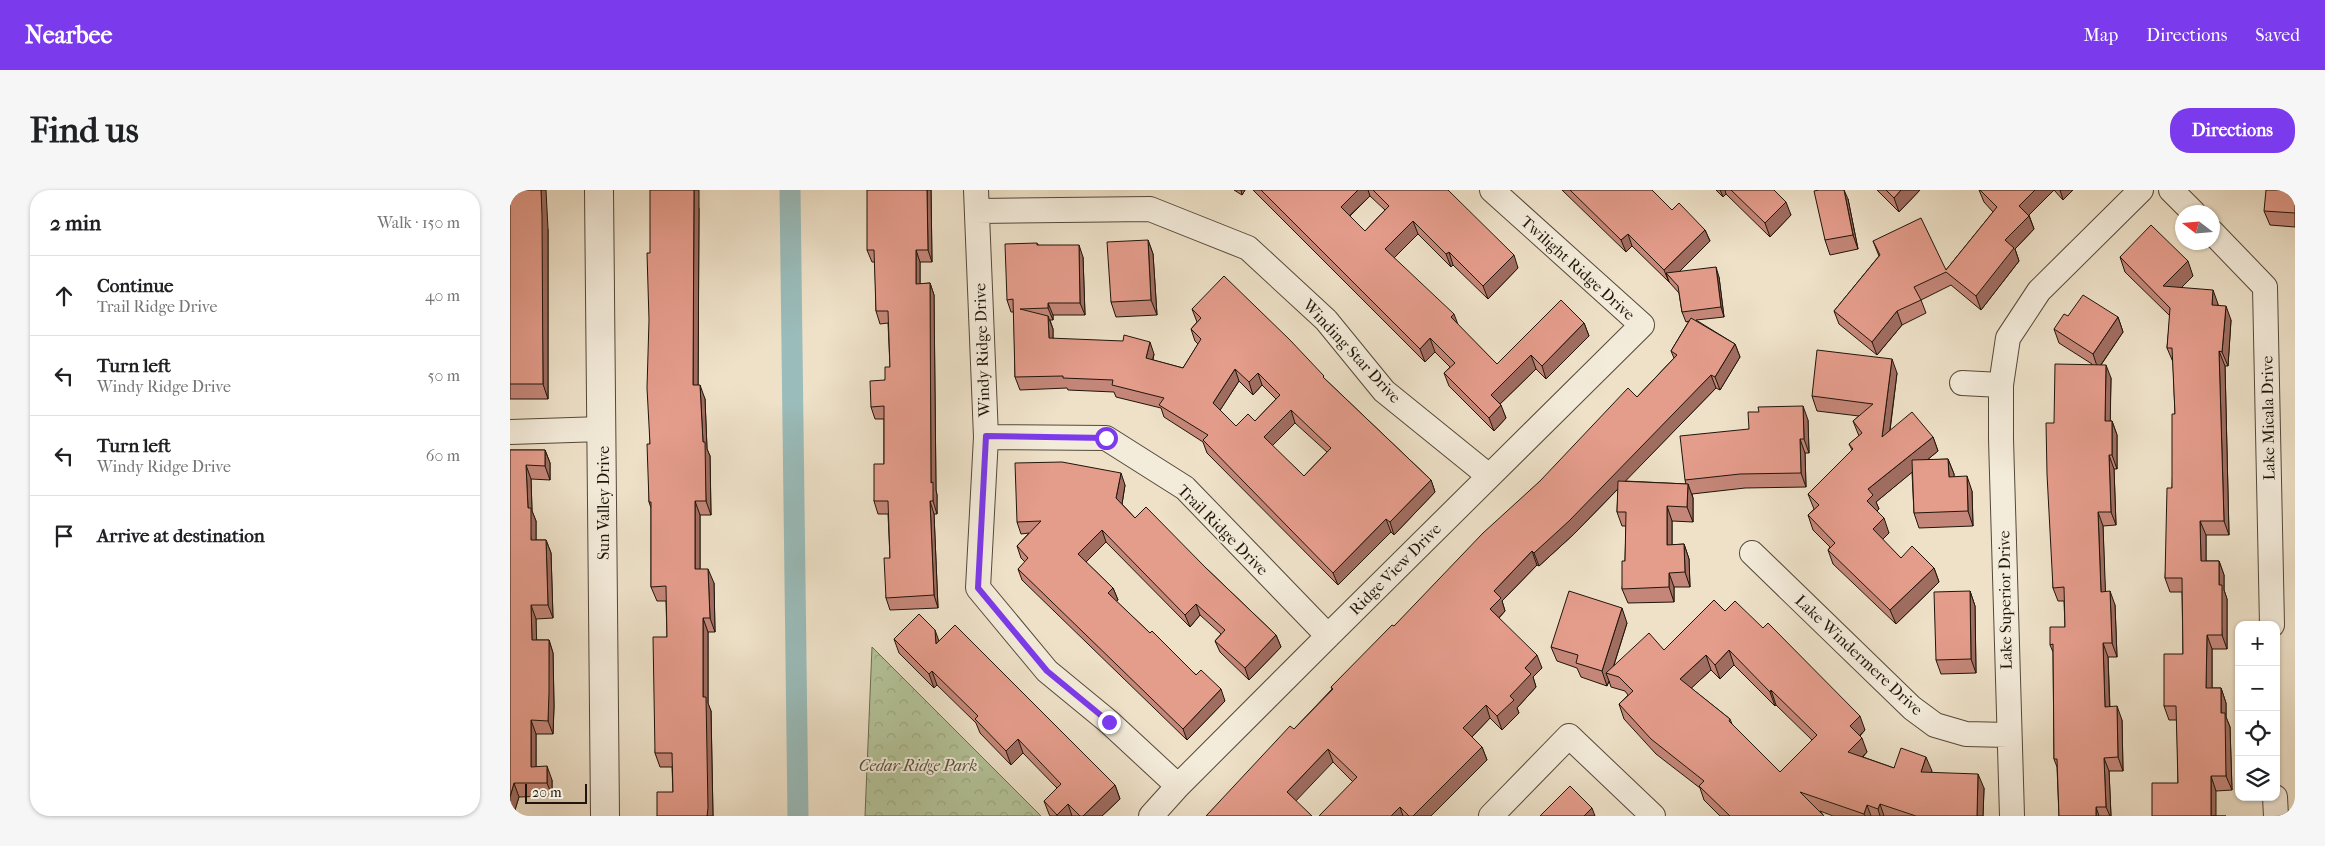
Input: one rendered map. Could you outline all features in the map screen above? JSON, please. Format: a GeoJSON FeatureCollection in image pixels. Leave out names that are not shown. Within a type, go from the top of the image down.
{"type":"FeatureCollection","features":[{"type":"Feature","properties":{"kind":"street","name":"Sun Valley Drive"},"geometry":{"type":"LineString","coordinates":[[599,190],[605,816]]}},
{"type":"Feature","properties":{"kind":"street","name":"Twilight Ridge Drive"},"geometry":{"type":"LineString","coordinates":[[1492,190],[1642,325]]}},
{"type":"Feature","properties":{"kind":"street","name":"Lake Superior Drive"},"geometry":{"type":"LineString","coordinates":[[2012,816],[2008,735],[2001,385],[2008,338],[2039,291],[2141,190]]}},
{"type":"Feature","properties":{"kind":"street"},"geometry":{"type":"LineString","coordinates":[[2172,190],[2186,205]]}},
{"type":"Feature","properties":{"kind":"street","name":"Windy Ridge Drive"},"geometry":{"type":"LineString","coordinates":[[976,201],[986,436],[978,588],[1047,671],[1109,722],[1178,786]]}},
{"type":"Feature","properties":{"kind":"street","name":"Winding Star Drive"},"geometry":{"type":"LineString","coordinates":[[976,201],[1150,209],[1248,248],[1326,320],[1384,391],[1489,476]]}},
{"type":"Feature","properties":{"kind":"street","name":"Lake Micala Drive"},"geometry":{"type":"LineString","coordinates":[[2220,240],[2265,287],[2272,621]]}},
{"type":"Feature","properties":{"kind":"street","name":"Ridge View Drive"},"geometry":{"type":"LineString","coordinates":[[1151,816],[1178,786],[1328,636],[1642,325]]}},
{"type":"Feature","properties":{"kind":"street"},"geometry":{"type":"LineString","coordinates":[[1962,383],[2001,385]]}},
{"type":"Feature","properties":{"kind":"street"},"geometry":{"type":"LineString","coordinates":[[510,432],[602,429]]}},
{"type":"Feature","properties":{"kind":"street","name":"Trail Ridge Drive"},"geometry":{"type":"LineString","coordinates":[[986,436],[1106,438],[1185,488],[1328,636]]}},
{"type":"Feature","properties":{"kind":"street","name":"Lake Windermere Drive"},"geometry":{"type":"LineString","coordinates":[[1752,554],[1912,708],[1935,725],[1966,734],[2008,735]]}},
{"type":"Feature","properties":{"kind":"street"},"geometry":{"type":"LineString","coordinates":[[1491,816],[1569,736],[1653,816]]}},
{"type":"Feature","properties":{"kind":"street"},"geometry":{"type":"LineString","coordinates":[[2275,801],[2276,816]]}},
{"type":"Feature","properties":{"kind":"green space","name":"Cedar Ridge Park"},"geometry":{"type":"Polygon","coordinates":[[[872,647],[1041,816],[865,816],[872,647]]]}},
{"type":"Feature","properties":{"kind":"building"},"geometry":{"type":"Polygon","coordinates":[[[510,190],[541,190],[543,384],[510,384],[510,190]]]}},
{"type":"Feature","properties":{"kind":"building"},"geometry":{"type":"Polygon","coordinates":[[[650,190],[694,190],[693,385],[700,385],[703,442],[705,442],[706,501],[695,501],[695,569],[708,569],[710,618],[703,618],[703,697],[706,697],[707,816],[657,816],[657,792],[673,792],[672,753],[655,753],[653,637],[667,637],[666,586],[651,587],[651,502],[649,502],[647,444],[650,444],[647,388],[649,320],[647,253],[650,253],[650,190]]]}},
{"type":"Feature","properties":{"kind":"building"},"geometry":{"type":"Polygon","coordinates":[[[867,190],[927,190],[928,250],[916,250],[916,284],[930,283],[931,483],[933,482],[933,501],[930,501],[934,595],[886,598],[884,558],[890,558],[888,501],[874,501],[874,464],[884,464],[884,406],[871,407],[870,381],[885,380],[885,367],[890,367],[888,311],[876,311],[874,250],[867,250],[867,190]]]}},
{"type":"Feature","properties":{"kind":"building"},"geometry":{"type":"Polygon","coordinates":[[[1261,190],[1358,190],[1341,207],[1365,231],[1389,206],[1373,190],[1448,190],[1514,255],[1483,286],[1449,252],[1446,254],[1413,221],[1385,249],[1454,314],[1451,317],[1497,364],[1561,300],[1584,323],[1542,366],[1531,355],[1491,395],[1501,405],[1489,418],[1444,373],[1455,363],[1430,338],[1420,349],[1261,190]]]}},
{"type":"Feature","properties":{"kind":"building"},"geometry":{"type":"Polygon","coordinates":[[[1570,190],[1652,190],[1672,210],[1679,203],[1705,230],[1664,270],[1628,234],[1621,240],[1570,190]]]}},
{"type":"Feature","properties":{"kind":"building"},"geometry":{"type":"Polygon","coordinates":[[[1731,190],[1774,190],[1786,202],[1765,223],[1731,190]]]}},
{"type":"Feature","properties":{"kind":"building"},"geometry":{"type":"Polygon","coordinates":[[[1844,190],[1853,235],[1825,240],[1814,191],[1844,190]]]}},
{"type":"Feature","properties":{"kind":"building"},"geometry":{"type":"Polygon","coordinates":[[[1886,190],[1901,190],[1894,198],[1886,190]]]}},
{"type":"Feature","properties":{"kind":"building"},"geometry":{"type":"Polygon","coordinates":[[[1980,190],[2035,190],[2019,206],[2029,216],[2005,240],[2014,248],[1976,296],[1946,272],[1914,287],[1921,300],[1897,311],[1872,342],[1834,311],[1880,255],[1873,241],[1921,218],[1946,270],[1997,207],[1980,190]]]}},
{"type":"Feature","properties":{"kind":"building"},"geometry":{"type":"Polygon","coordinates":[[[2266,190],[2295,190],[2295,213],[2264,211],[2266,190]]]}},
{"type":"Feature","properties":{"kind":"building"},"geometry":{"type":"Polygon","coordinates":[[[2151,225],[2188,261],[2163,286],[2213,290],[2212,305],[2226,306],[2222,352],[2219,351],[2224,521],[2200,521],[2201,561],[2219,561],[2219,585],[2222,585],[2222,635],[2207,635],[2206,688],[2221,688],[2221,713],[2225,713],[2226,776],[2211,776],[2211,816],[2152,816],[2152,783],[2178,783],[2176,706],[2164,706],[2164,654],[2183,654],[2182,578],[2165,578],[2167,488],[2172,488],[2172,414],[2175,414],[2172,348],[2167,348],[2170,308],[2120,257],[2151,225]]]}},
{"type":"Feature","properties":{"kind":"building"},"geometry":{"type":"Polygon","coordinates":[[[1148,240],[1151,300],[1111,302],[1107,242],[1148,240]]]}},
{"type":"Feature","properties":{"kind":"building"},"geometry":{"type":"Polygon","coordinates":[[[1005,244],[1079,245],[1080,303],[1048,303],[1048,308],[1020,309],[1048,316],[1049,338],[1123,341],[1124,335],[1150,342],[1146,358],[1183,368],[1201,339],[1191,329],[1201,318],[1192,309],[1224,276],[1290,340],[1323,377],[1431,480],[1390,522],[1386,519],[1333,573],[1203,440],[1208,435],[1159,405],[1164,398],[1112,385],[1113,380],[1063,378],[1063,376],[1015,377],[1013,299],[1007,300],[1005,244]],[[1235,369],[1213,403],[1236,426],[1248,414],[1255,421],[1280,395],[1258,373],[1249,382],[1235,369]],[[1291,410],[1264,437],[1304,476],[1331,448],[1291,410]]]}},
{"type":"Feature","properties":{"kind":"building"},"geometry":{"type":"Polygon","coordinates":[[[1716,267],[1721,307],[1682,312],[1678,286],[1666,273],[1716,267]]]}},
{"type":"Feature","properties":{"kind":"building"},"geometry":{"type":"Polygon","coordinates":[[[2083,295],[2118,317],[2093,354],[2054,329],[2064,314],[2068,316],[2083,295]]]}},
{"type":"Feature","properties":{"kind":"building"},"geometry":{"type":"Polygon","coordinates":[[[1691,318],[1735,344],[1715,377],[1711,375],[1569,521],[1534,553],[1532,551],[1494,591],[1501,598],[1490,609],[1537,655],[1525,668],[1531,674],[1510,696],[1514,700],[1497,716],[1486,705],[1463,728],[1482,747],[1413,816],[1409,816],[1400,807],[1391,816],[1319,816],[1357,777],[1328,749],[1287,792],[1312,816],[1206,816],[1290,726],[1294,729],[1333,689],[1331,687],[1392,625],[1394,626],[1483,533],[1540,481],[1628,388],[1637,397],[1677,355],[1671,351],[1691,318]]]}},
{"type":"Feature","properties":{"kind":"building"},"geometry":{"type":"Polygon","coordinates":[[[1817,350],[1892,359],[1882,437],[1912,412],[1933,437],[1868,489],[1873,495],[1867,501],[1884,518],[1873,529],[1901,558],[1912,546],[1934,568],[1890,610],[1828,550],[1835,543],[1808,515],[1819,505],[1808,494],[1853,449],[1849,444],[1862,433],[1853,421],[1873,404],[1812,396],[1817,350]]]}},
{"type":"Feature","properties":{"kind":"building"},"geometry":{"type":"Polygon","coordinates":[[[2055,364],[2106,365],[2105,421],[2112,421],[2112,455],[2109,455],[2111,512],[2098,512],[2101,592],[2110,591],[2112,643],[2103,643],[2105,707],[2117,706],[2118,757],[2104,758],[2106,807],[2096,807],[2096,816],[2059,816],[2057,759],[2054,759],[2053,644],[2050,645],[2050,627],[2065,627],[2064,587],[2053,588],[2046,423],[2054,423],[2055,364]]]}},
{"type":"Feature","properties":{"kind":"building"},"geometry":{"type":"Polygon","coordinates":[[[1803,406],[1804,439],[1800,439],[1801,473],[1740,474],[1685,480],[1680,436],[1749,429],[1748,412],[1759,412],[1758,407],[1803,406]]]}},
{"type":"Feature","properties":{"kind":"building"},"geometry":{"type":"Polygon","coordinates":[[[510,450],[545,450],[545,466],[526,465],[528,508],[531,508],[531,540],[546,540],[548,605],[531,605],[532,640],[549,640],[549,693],[548,721],[531,720],[531,767],[547,766],[547,783],[514,783],[510,797],[510,450]]]}},
{"type":"Feature","properties":{"kind":"building"},"geometry":{"type":"Polygon","coordinates":[[[1948,459],[1949,477],[1967,476],[1968,511],[1914,513],[1912,460],[1948,459]]]}},
{"type":"Feature","properties":{"kind":"building"},"geometry":{"type":"Polygon","coordinates":[[[1062,462],[1121,473],[1116,498],[1135,518],[1146,507],[1276,635],[1245,668],[1215,641],[1225,630],[1196,604],[1185,615],[1102,530],[1078,554],[1113,588],[1108,593],[1150,633],[1152,631],[1196,675],[1201,670],[1221,689],[1183,729],[1018,569],[1028,558],[1017,546],[1041,521],[1017,522],[1015,463],[1062,462]]]}},
{"type":"Feature","properties":{"kind":"building"},"geometry":{"type":"Polygon","coordinates":[[[1618,481],[1688,484],[1687,507],[1667,506],[1667,545],[1684,544],[1685,572],[1669,573],[1669,587],[1622,589],[1622,561],[1625,561],[1626,512],[1617,512],[1618,481]]]}},
{"type":"Feature","properties":{"kind":"building"},"geometry":{"type":"Polygon","coordinates":[[[1569,591],[1622,608],[1602,671],[1576,663],[1578,655],[1551,647],[1569,591]]]}},
{"type":"Feature","properties":{"kind":"building"},"geometry":{"type":"Polygon","coordinates":[[[1970,591],[1971,659],[1936,660],[1934,592],[1970,591]]]}},
{"type":"Feature","properties":{"kind":"building"},"geometry":{"type":"Polygon","coordinates":[[[1714,600],[1725,611],[1735,601],[1763,628],[1768,623],[1860,716],[1850,726],[1862,738],[1848,752],[1894,768],[1901,748],[1926,757],[1921,772],[1978,774],[1977,816],[1916,816],[1880,804],[1878,809],[1867,805],[1864,814],[1800,792],[1824,816],[1730,816],[1699,786],[1704,781],[1651,739],[1619,704],[1633,691],[1619,677],[1606,673],[1649,633],[1664,650],[1714,600]],[[1729,650],[1715,665],[1706,655],[1680,679],[1730,719],[1729,721],[1780,772],[1817,735],[1771,690],[1770,692],[1729,650]]]}},
{"type":"Feature","properties":{"kind":"building"},"geometry":{"type":"Polygon","coordinates":[[[919,614],[935,630],[936,644],[955,625],[1115,785],[1083,816],[1080,816],[1068,804],[1057,815],[1044,801],[1061,784],[1018,739],[1006,751],[975,719],[978,716],[932,671],[929,674],[894,639],[919,614]]]}},
{"type":"Feature","properties":{"kind":"building"},"geometry":{"type":"Polygon","coordinates":[[[1570,786],[1592,808],[1584,816],[1540,816],[1570,786]]]}},
{"type":"Feature","properties":{"kind":"waterway"},"geometry":{"type":"LineString","coordinates":[[790,190],[798,816]]}},
{"type":"Feature","properties":{"kind":"route"},"geometry":{"type":"LineString","coordinates":[[1106,438],[986,436],[978,588],[1047,671],[1109,722]]}}]}
